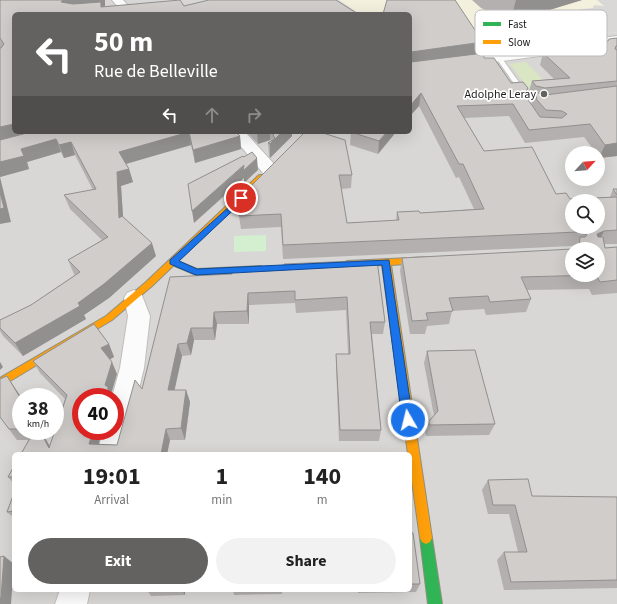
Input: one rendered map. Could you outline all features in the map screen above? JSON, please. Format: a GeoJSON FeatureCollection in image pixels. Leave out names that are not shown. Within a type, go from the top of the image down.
{"type":"FeatureCollection","features":[{"type":"Feature","properties":{"kind":"street"},"geometry":{"type":"LineString","coordinates":[[607,44],[617,40]]}},
{"type":"Feature","properties":{"kind":"street"},"geometry":{"type":"LineString","coordinates":[[412,69],[518,56]]}},
{"type":"Feature","properties":{"kind":"street"},"geometry":{"type":"LineString","coordinates":[[0,382],[109,318],[134,298],[252,188],[273,164],[239,134]]}},
{"type":"Feature","properties":{"kind":"street"},"geometry":{"type":"LineString","coordinates":[[338,265],[440,260]]}},
{"type":"Feature","properties":{"kind":"street"},"geometry":{"type":"LineString","coordinates":[[173,262],[196,272],[267,269]]}},
{"type":"Feature","properties":{"kind":"street"},"geometry":{"type":"LineString","coordinates":[[386,262],[435,604]]}},
{"type":"Feature","properties":{"kind":"street"},"geometry":{"type":"LineString","coordinates":[[111,452],[132,368],[139,316],[134,298]]}},
{"type":"Feature","properties":{"kind":"street"},"geometry":{"type":"LineString","coordinates":[[71,604],[74,592]]}},
{"type":"Feature","properties":{"kind":"lane"},"geometry":{"type":"LineString","coordinates":[[498,58],[529,101],[540,104],[556,102]]}},
{"type":"Feature","properties":{"kind":"lane"},"geometry":{"type":"LineString","coordinates":[[528,109],[526,105],[529,101]]}},
{"type":"Feature","properties":{"kind":"shaded area"},"geometry":{"type":"Polygon","coordinates":[[[0,0],[339,0],[357,12],[12,12],[12,134],[412,134],[412,47],[431,60],[475,55],[475,56],[607,56],[607,34],[617,32],[617,604],[0,604],[0,0]]]}},
{"type":"Feature","properties":{"kind":"shaded area"},"geometry":{"type":"Polygon","coordinates":[[[339,0],[617,0],[617,32],[607,34],[607,10],[475,10],[475,55],[431,60],[412,18],[412,12],[357,12],[339,0]]]}},
{"type":"Feature","properties":{"kind":"shaded area"},"geometry":{"type":"Polygon","coordinates":[[[597,0],[617,0],[617,32],[607,34],[607,10],[580,10],[593,8],[594,5],[604,6],[597,0]]]}},
{"type":"Feature","properties":{"kind":"green space"},"geometry":{"type":"Polygon","coordinates":[[[526,62],[547,84],[532,93],[510,64],[526,62]]]}},
{"type":"Feature","properties":{"kind":"green space"},"geometry":{"type":"Polygon","coordinates":[[[266,235],[266,251],[234,252],[234,236],[266,235]]]}},
{"type":"Feature","properties":{"kind":"building"},"geometry":{"type":"Polygon","coordinates":[[[0,0],[63,0],[61,2],[73,4],[101,2],[101,7],[180,0],[184,6],[209,0],[336,0],[355,12],[12,12],[12,124],[0,127],[0,48],[4,44],[0,38],[0,0]]]}},
{"type":"Feature","properties":{"kind":"building"},"geometry":{"type":"Polygon","coordinates":[[[387,0],[455,0],[475,30],[475,43],[412,52],[412,12],[384,12],[387,0]]]}},
{"type":"Feature","properties":{"kind":"building"},"geometry":{"type":"Polygon","coordinates":[[[617,38],[617,46],[615,49],[617,50],[617,81],[545,88],[536,86],[532,81],[570,78],[546,56],[607,56],[607,41],[609,39],[617,38]]]}},
{"type":"Feature","properties":{"kind":"building"},"geometry":{"type":"Polygon","coordinates":[[[475,54],[475,56],[484,56],[484,58],[494,58],[511,83],[523,82],[528,88],[525,93],[540,117],[562,118],[567,114],[562,111],[546,110],[537,100],[535,92],[545,95],[617,86],[617,143],[605,145],[590,124],[529,130],[513,104],[457,106],[484,151],[532,147],[556,194],[566,193],[567,194],[565,194],[565,233],[283,245],[281,214],[239,216],[241,196],[303,134],[326,134],[345,140],[352,175],[339,175],[347,223],[399,220],[397,212],[419,211],[420,213],[484,209],[463,164],[459,164],[421,93],[412,104],[412,62],[475,54]]]}},
{"type":"Feature","properties":{"kind":"building"},"geometry":{"type":"Polygon","coordinates":[[[23,134],[182,134],[119,152],[129,169],[117,172],[119,218],[122,216],[152,243],[104,284],[78,303],[80,306],[15,343],[0,328],[0,320],[31,305],[80,272],[68,260],[108,237],[64,195],[96,189],[71,142],[59,145],[56,139],[21,149],[24,156],[0,162],[0,140],[23,134]]]}},
{"type":"Feature","properties":{"kind":"building"},"geometry":{"type":"Polygon","coordinates":[[[189,134],[238,134],[240,136],[193,150],[189,134]]]}},
{"type":"Feature","properties":{"kind":"building"},"geometry":{"type":"Polygon","coordinates":[[[273,134],[280,134],[275,139],[273,134]]]}},
{"type":"Feature","properties":{"kind":"building"},"geometry":{"type":"Polygon","coordinates":[[[357,134],[385,134],[379,141],[357,134]]]}},
{"type":"Feature","properties":{"kind":"building"},"geometry":{"type":"Polygon","coordinates":[[[252,152],[257,158],[243,171],[244,165],[192,211],[188,184],[252,152]]]}},
{"type":"Feature","properties":{"kind":"building"},"geometry":{"type":"Polygon","coordinates":[[[613,189],[617,189],[617,195],[613,189]]]}},
{"type":"Feature","properties":{"kind":"building"},"geometry":{"type":"Polygon","coordinates":[[[0,192],[4,208],[0,209],[0,192]]]}},
{"type":"Feature","properties":{"kind":"building"},"geometry":{"type":"Polygon","coordinates":[[[617,197],[617,230],[605,231],[605,198],[617,197]]]}},
{"type":"Feature","properties":{"kind":"building"},"geometry":{"type":"Polygon","coordinates":[[[584,234],[597,234],[598,237],[603,237],[604,242],[580,242],[580,237],[585,237],[587,235],[584,234]]]}},
{"type":"Feature","properties":{"kind":"building"},"geometry":{"type":"Polygon","coordinates":[[[617,247],[617,280],[605,281],[605,248],[617,247]]]}},
{"type":"Feature","properties":{"kind":"building"},"geometry":{"type":"Polygon","coordinates":[[[565,249],[565,276],[521,277],[531,299],[490,302],[488,296],[449,298],[453,311],[426,313],[428,320],[412,321],[402,258],[565,249]]]}},
{"type":"Feature","properties":{"kind":"building"},"geometry":{"type":"Polygon","coordinates":[[[377,260],[385,322],[370,322],[381,430],[340,430],[336,354],[350,354],[347,297],[295,300],[295,291],[248,293],[247,311],[214,312],[213,328],[191,328],[187,343],[178,344],[168,390],[186,390],[181,428],[166,429],[161,452],[22,452],[29,440],[45,440],[49,448],[52,440],[64,440],[64,404],[67,395],[64,392],[64,388],[60,388],[33,361],[94,324],[109,344],[101,348],[112,362],[105,385],[108,388],[72,388],[72,440],[90,440],[89,444],[117,445],[118,440],[124,440],[124,420],[135,380],[142,389],[170,277],[232,274],[232,269],[284,266],[284,264],[377,260]]]}},
{"type":"Feature","properties":{"kind":"building"},"geometry":{"type":"Polygon","coordinates":[[[475,350],[495,424],[429,425],[429,421],[438,411],[427,351],[475,350]]]}},
{"type":"Feature","properties":{"kind":"building"},"geometry":{"type":"Polygon","coordinates":[[[7,376],[14,388],[12,388],[12,429],[9,429],[0,417],[0,379],[7,376]]]}},
{"type":"Feature","properties":{"kind":"building"},"geometry":{"type":"Polygon","coordinates":[[[12,470],[12,477],[8,477],[12,470]]]}},
{"type":"Feature","properties":{"kind":"building"},"geometry":{"type":"Polygon","coordinates":[[[528,479],[532,496],[617,497],[617,580],[511,582],[504,552],[527,552],[515,505],[493,505],[488,480],[528,479]]]}},
{"type":"Feature","properties":{"kind":"building"},"geometry":{"type":"Polygon","coordinates":[[[12,498],[12,511],[7,512],[12,498]]]}},
{"type":"Feature","properties":{"kind":"building"},"geometry":{"type":"Polygon","coordinates":[[[412,533],[413,533],[420,584],[412,584],[412,533]]]}},
{"type":"Feature","properties":{"kind":"building"},"geometry":{"type":"Polygon","coordinates":[[[4,556],[1,598],[0,598],[0,557],[4,556]]]}},
{"type":"Feature","properties":{"kind":"traffic: fast"},"geometry":{"type":"LineString","coordinates":[[173,262],[196,272],[261,269]]}},
{"type":"Feature","properties":{"kind":"traffic: fast"},"geometry":{"type":"LineString","coordinates":[[426,538],[435,604]]}},
{"type":"Feature","properties":{"kind":"traffic: slow"},"geometry":{"type":"LineString","coordinates":[[0,383],[109,318],[149,284],[262,177]]}},
{"type":"Feature","properties":{"kind":"traffic: slow"},"geometry":{"type":"LineString","coordinates":[[347,264],[431,260]]}},
{"type":"Feature","properties":{"kind":"traffic: slow"},"geometry":{"type":"LineString","coordinates":[[386,262],[426,538]]}},
{"type":"Feature","properties":{"kind":"place","name":"Adolphe Leray"},"geometry":{"type":"Point","coordinates":[544,94]}},
{"type":"Feature","properties":{"kind":"route"},"geometry":{"type":"LineString","coordinates":[[241,198],[173,262],[196,272],[386,262],[408,420]]}}]}
